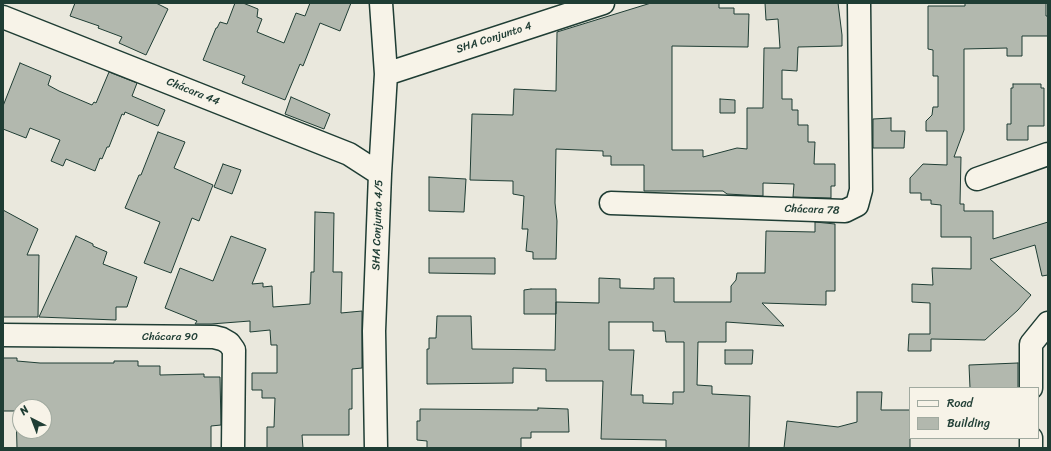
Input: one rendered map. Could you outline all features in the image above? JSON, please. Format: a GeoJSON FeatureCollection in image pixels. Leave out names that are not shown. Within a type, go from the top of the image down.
{"type":"FeatureCollection","features":[{"type":"Feature","properties":{"kind":"street","name":"SHA Conjunto 4/5"},"geometry":{"type":"LineString","coordinates":[[376,448],[374,331],[380,174],[386,74],[381,3]]}},
{"type":"Feature","properties":{"kind":"street","name":"SHA Conjunto 4"},"geometry":{"type":"LineString","coordinates":[[386,74],[603,3]]}},
{"type":"Feature","properties":{"kind":"street","name":"Chácara 78"},"geometry":{"type":"LineString","coordinates":[[611,203],[845,211],[857,205],[861,190],[859,3]]}},
{"type":"Feature","properties":{"kind":"street","name":"Chácara 44"},"geometry":{"type":"LineString","coordinates":[[3,17],[349,154],[380,174]]}},
{"type":"Feature","properties":{"kind":"street"},"geometry":{"type":"LineString","coordinates":[[977,179],[1048,154]]}},
{"type":"Feature","properties":{"kind":"street"},"geometry":{"type":"LineString","coordinates":[[1031,387],[1031,344],[1048,323]]}},
{"type":"Feature","properties":{"kind":"street","name":"Chácara 90"},"geometry":{"type":"LineString","coordinates":[[3,336],[214,337],[222,339],[229,343],[234,350],[233,448]]}},
{"type":"Feature","properties":{"kind":"building"},"geometry":{"type":"Polygon","coordinates":[[[75,3],[156,3],[168,9],[146,55],[119,43],[122,37],[98,28],[99,26],[70,16],[75,3]]]}},
{"type":"Feature","properties":{"kind":"building"},"geometry":{"type":"Polygon","coordinates":[[[235,3],[243,3],[258,9],[257,17],[262,19],[257,32],[284,43],[296,13],[305,16],[310,3],[351,3],[340,31],[320,23],[303,66],[300,64],[285,100],[242,83],[245,76],[203,60],[216,28],[220,22],[227,24],[235,3]]]}},
{"type":"Feature","properties":{"kind":"building"},"geometry":{"type":"Polygon","coordinates":[[[651,3],[719,3],[719,8],[734,8],[734,14],[749,14],[748,47],[672,46],[672,150],[703,150],[703,157],[737,148],[747,149],[747,108],[763,108],[764,48],[780,48],[778,19],[766,20],[765,3],[838,3],[842,46],[798,47],[797,71],[782,70],[782,99],[792,99],[792,110],[798,110],[798,125],[808,125],[808,142],[815,142],[814,164],[835,164],[835,186],[831,186],[831,198],[793,197],[794,184],[763,183],[763,196],[727,194],[723,191],[644,191],[644,165],[611,165],[611,156],[603,156],[603,151],[556,149],[556,259],[533,259],[533,252],[526,251],[528,229],[522,229],[524,196],[513,194],[513,181],[470,180],[472,114],[513,115],[514,89],[556,91],[557,32],[651,3]]]}},
{"type":"Feature","properties":{"kind":"building"},"geometry":{"type":"Polygon","coordinates":[[[965,3],[1046,3],[1046,16],[1048,16],[1048,36],[1022,36],[1022,56],[1007,56],[1007,48],[964,49],[964,130],[954,157],[961,157],[960,204],[964,204],[964,211],[993,211],[993,239],[1048,222],[1048,275],[1042,276],[1035,245],[990,259],[1031,295],[1018,310],[985,340],[931,339],[931,351],[908,351],[909,334],[930,334],[930,303],[912,302],[912,284],[933,285],[932,268],[971,269],[971,237],[941,237],[941,205],[931,204],[931,200],[921,200],[921,193],[910,193],[910,178],[923,164],[947,165],[947,131],[926,131],[926,121],[932,115],[933,107],[938,107],[938,76],[933,76],[933,50],[928,49],[928,6],[965,6],[965,3]]]}},
{"type":"Feature","properties":{"kind":"building"},"geometry":{"type":"Polygon","coordinates":[[[20,63],[51,76],[48,85],[92,105],[94,102],[96,103],[109,72],[137,83],[132,96],[165,110],[158,126],[125,112],[124,115],[122,114],[109,147],[107,147],[102,159],[100,158],[95,171],[66,159],[63,166],[51,161],[60,140],[30,128],[26,138],[3,129],[3,106],[20,63]]]}},
{"type":"Feature","properties":{"kind":"building"},"geometry":{"type":"Polygon","coordinates":[[[1013,84],[1041,84],[1041,88],[1044,88],[1044,126],[1028,126],[1028,140],[1007,140],[1007,124],[1011,124],[1011,88],[1013,88],[1013,84]]]}},
{"type":"Feature","properties":{"kind":"building"},"geometry":{"type":"Polygon","coordinates":[[[291,97],[330,114],[324,129],[285,114],[291,97]]]}},
{"type":"Feature","properties":{"kind":"building"},"geometry":{"type":"Polygon","coordinates":[[[720,99],[735,100],[735,113],[720,113],[720,99]]]}},
{"type":"Feature","properties":{"kind":"building"},"geometry":{"type":"Polygon","coordinates":[[[891,118],[891,131],[905,131],[904,148],[873,148],[873,119],[891,118]]]}},
{"type":"Feature","properties":{"kind":"building"},"geometry":{"type":"Polygon","coordinates":[[[158,132],[185,142],[174,168],[213,185],[199,221],[192,218],[171,273],[144,263],[160,222],[125,208],[139,175],[141,175],[158,132]]]}},
{"type":"Feature","properties":{"kind":"building"},"geometry":{"type":"Polygon","coordinates":[[[223,164],[241,170],[232,194],[214,187],[223,164]]]}},
{"type":"Feature","properties":{"kind":"building"},"geometry":{"type":"Polygon","coordinates":[[[429,177],[466,179],[464,212],[429,211],[429,177]]]}},
{"type":"Feature","properties":{"kind":"building"},"geometry":{"type":"Polygon","coordinates":[[[3,210],[38,229],[27,255],[39,255],[38,317],[3,317],[3,210]]]}},
{"type":"Feature","properties":{"kind":"building"},"geometry":{"type":"Polygon","coordinates":[[[315,212],[334,213],[333,272],[342,272],[341,313],[362,311],[362,368],[352,369],[352,409],[349,409],[349,435],[302,435],[303,448],[267,448],[267,427],[274,427],[275,398],[262,398],[262,390],[252,390],[252,373],[277,373],[277,345],[271,345],[270,330],[250,332],[250,321],[195,324],[197,321],[165,308],[180,268],[213,281],[231,236],[266,249],[252,284],[263,283],[263,287],[272,286],[273,307],[310,304],[311,272],[314,272],[315,212]]]}},
{"type":"Feature","properties":{"kind":"building"},"geometry":{"type":"Polygon","coordinates":[[[815,222],[835,224],[835,291],[826,291],[826,305],[762,303],[784,326],[726,322],[726,342],[698,342],[697,385],[712,386],[712,394],[750,396],[749,448],[666,448],[666,440],[601,439],[603,381],[546,381],[546,369],[513,368],[513,383],[427,384],[427,349],[429,349],[429,338],[436,338],[437,316],[471,316],[472,349],[555,350],[556,302],[599,303],[599,278],[620,279],[620,288],[654,289],[654,278],[674,278],[674,302],[731,302],[731,286],[736,280],[737,273],[765,273],[766,231],[815,232],[815,222]],[[609,322],[609,350],[634,350],[631,395],[643,395],[643,403],[673,404],[673,392],[684,392],[684,342],[666,342],[665,331],[653,331],[653,322],[609,322]]]}},
{"type":"Feature","properties":{"kind":"building"},"geometry":{"type":"Polygon","coordinates":[[[76,236],[107,252],[103,264],[137,277],[127,307],[116,307],[116,320],[39,317],[76,236]]]}},
{"type":"Feature","properties":{"kind":"building"},"geometry":{"type":"Polygon","coordinates":[[[429,258],[495,258],[495,274],[429,273],[429,258]]]}},
{"type":"Feature","properties":{"kind":"building"},"geometry":{"type":"Polygon","coordinates":[[[556,289],[556,314],[524,314],[524,290],[556,289]]]}},
{"type":"Feature","properties":{"kind":"building"},"geometry":{"type":"Polygon","coordinates":[[[725,350],[753,350],[752,364],[725,364],[725,350]]]}},
{"type":"Feature","properties":{"kind":"building"},"geometry":{"type":"Polygon","coordinates":[[[3,358],[17,358],[17,361],[40,363],[114,363],[114,361],[138,361],[138,366],[160,366],[160,375],[204,374],[204,377],[220,377],[221,425],[211,426],[211,448],[17,448],[17,439],[52,439],[52,399],[12,399],[12,411],[3,411],[3,358]]]}},
{"type":"Feature","properties":{"kind":"building"},"geometry":{"type":"Polygon","coordinates":[[[1018,363],[1018,387],[970,387],[969,365],[1018,363]]]}},
{"type":"Feature","properties":{"kind":"building"},"geometry":{"type":"Polygon","coordinates":[[[857,392],[882,392],[881,410],[909,410],[910,448],[784,448],[787,421],[838,427],[857,422],[857,392]]]}},
{"type":"Feature","properties":{"kind":"building"},"geometry":{"type":"Polygon","coordinates":[[[538,408],[568,409],[569,432],[531,432],[531,438],[521,438],[521,448],[427,448],[427,441],[417,440],[417,421],[420,421],[420,409],[538,410],[538,408]]]}}]}
